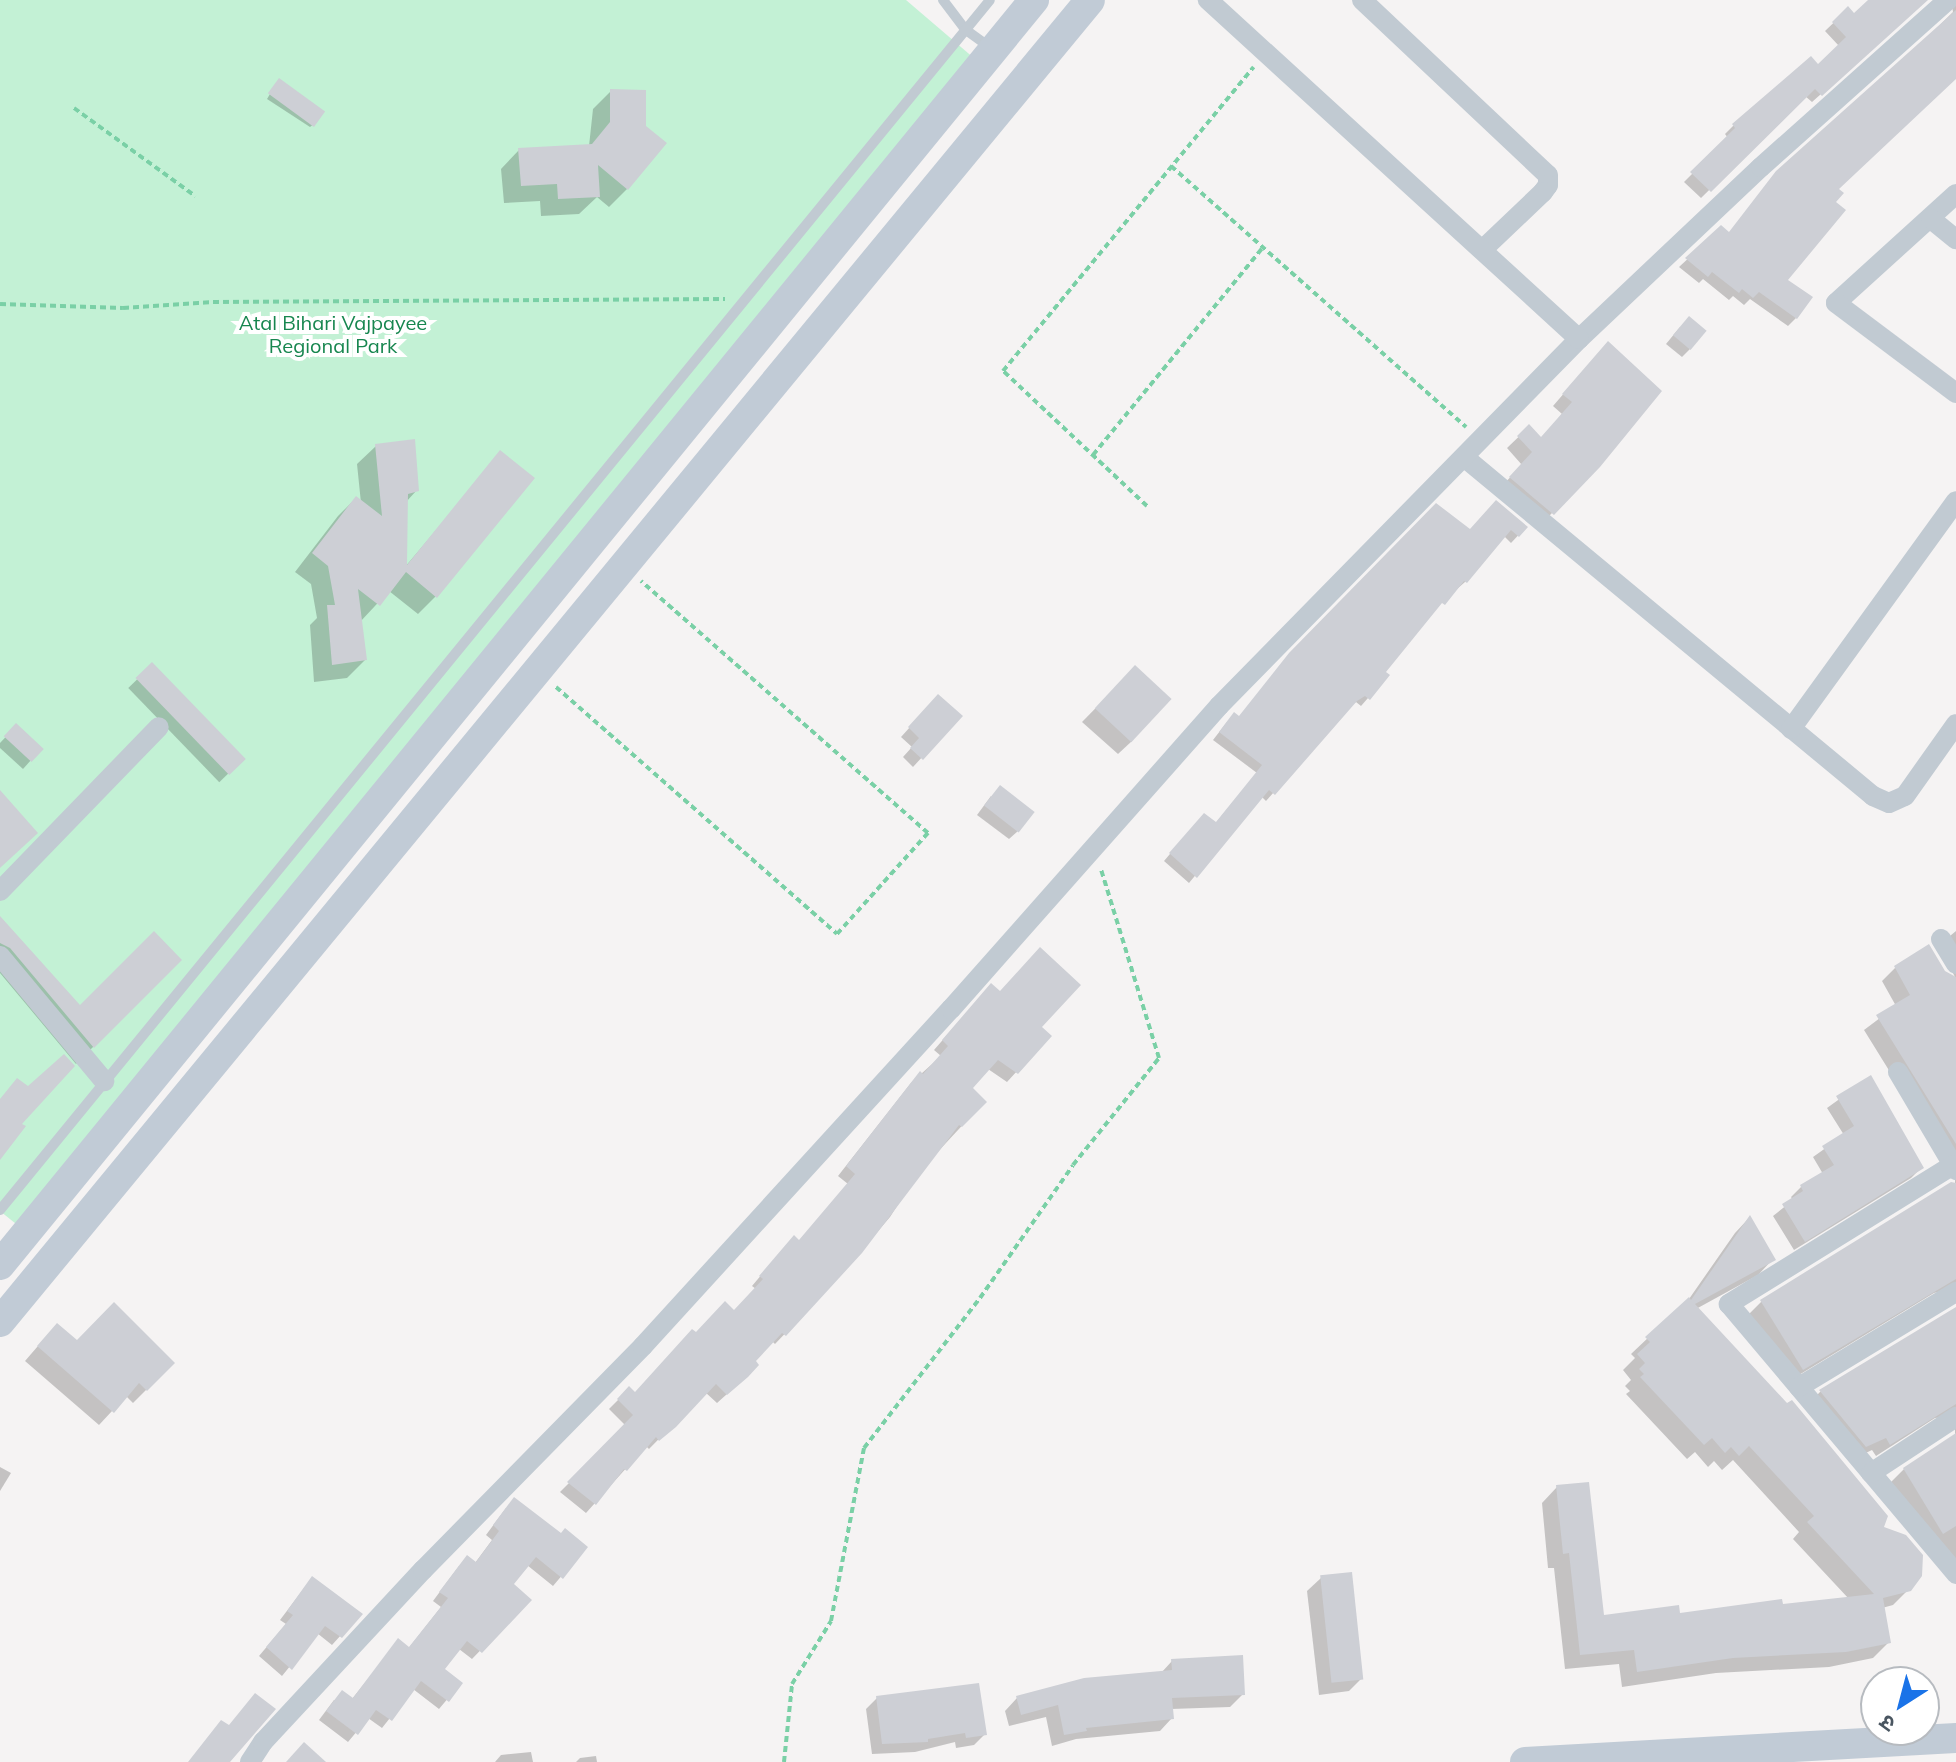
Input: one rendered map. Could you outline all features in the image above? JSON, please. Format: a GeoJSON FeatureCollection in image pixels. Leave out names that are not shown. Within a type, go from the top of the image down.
{"type":"FeatureCollection","features":[{"type":"Feature","properties":{"kind":"street"},"geometry":{"type":"LineString","coordinates":[[0,1265],[1034,0]]}},
{"type":"Feature","properties":{"kind":"street"},"geometry":{"type":"LineString","coordinates":[[0,1322],[1090,0]]}},
{"type":"Feature","properties":{"kind":"street"},"geometry":{"type":"LineString","coordinates":[[1208,0],[1579,339]]}},
{"type":"Feature","properties":{"kind":"street"},"geometry":{"type":"LineString","coordinates":[[1362,0],[1548,175],[1548,185],[1543,192],[1482,250]]}},
{"type":"Feature","properties":{"kind":"street"},"geometry":{"type":"LineString","coordinates":[[250,1762],[263,1742],[423,1570],[643,1346],[1219,706],[1579,339],[1761,167],[1948,0]]}},
{"type":"Feature","properties":{"kind":"street"},"geometry":{"type":"LineString","coordinates":[[1956,194],[1836,303],[1956,393]]}},
{"type":"Feature","properties":{"kind":"street"},"geometry":{"type":"LineString","coordinates":[[1931,219],[1956,239]]}},
{"type":"Feature","properties":{"kind":"street"},"geometry":{"type":"LineString","coordinates":[[1464,457],[1873,796],[1889,803],[1905,796],[1956,724]]}},
{"type":"Feature","properties":{"kind":"street"},"geometry":{"type":"LineString","coordinates":[[1791,729],[1956,501]]}},
{"type":"Feature","properties":{"kind":"street"},"geometry":{"type":"LineString","coordinates":[[0,891],[159,727]]}},
{"type":"Feature","properties":{"kind":"street"},"geometry":{"type":"LineString","coordinates":[[1941,939],[1956,964]]}},
{"type":"Feature","properties":{"kind":"street"},"geometry":{"type":"LineString","coordinates":[[0,956],[104,1081]]}},
{"type":"Feature","properties":{"kind":"street"},"geometry":{"type":"LineString","coordinates":[[1898,1072],[1954,1168],[1729,1304],[1871,1473],[1951,1561]]}},
{"type":"Feature","properties":{"kind":"street"},"geometry":{"type":"LineString","coordinates":[[1799,1387],[1956,1292]]}},
{"type":"Feature","properties":{"kind":"street"},"geometry":{"type":"LineString","coordinates":[[1871,1473],[1956,1417]]}},
{"type":"Feature","properties":{"kind":"street"},"geometry":{"type":"LineString","coordinates":[[1525,1762],[1956,1738]]}},
{"type":"Feature","properties":{"kind":"lane"},"geometry":{"type":"LineString","coordinates":[[943,0],[966,30],[993,51]]}},
{"type":"Feature","properties":{"kind":"lane"},"geometry":{"type":"LineString","coordinates":[[0,1210],[990,0]]}},
{"type":"Feature","properties":{"kind":"path"},"geometry":{"type":"LineString","coordinates":[[1147,506],[1003,371],[1266,53]]}},
{"type":"Feature","properties":{"kind":"path"},"geometry":{"type":"LineString","coordinates":[[74,108],[195,196]]}},
{"type":"Feature","properties":{"kind":"path"},"geometry":{"type":"LineString","coordinates":[[1171,166],[1481,439]]}},
{"type":"Feature","properties":{"kind":"path"},"geometry":{"type":"LineString","coordinates":[[1093,455],[1263,247]]}},
{"type":"Feature","properties":{"kind":"path"},"geometry":{"type":"LineString","coordinates":[[0,304],[123,308],[213,302],[745,299]]}},
{"type":"Feature","properties":{"kind":"path"},"geometry":{"type":"LineString","coordinates":[[536,670],[837,934],[928,833],[623,565]]}},
{"type":"Feature","properties":{"kind":"path"},"geometry":{"type":"LineString","coordinates":[[784,1762],[792,1684],[831,1621],[864,1448],[980,1298],[1073,1165],[1159,1058],[1094,848]]}},
{"type":"Feature","properties":{"kind":"green space","name":"Atal Bihari Vajpayee Regional Park"},"geometry":{"type":"Polygon","coordinates":[[[0,0],[906,0],[982,65],[26,1232],[0,1211],[0,0]]]}},
{"type":"Feature","properties":{"kind":"building"},"geometry":{"type":"Polygon","coordinates":[[[1868,0],[1928,0],[1822,96],[1815,89],[1711,192],[1690,172],[1735,128],[1732,124],[1811,56],[1818,64],[1846,37],[1832,22],[1848,6],[1854,13],[1868,0]]]}},
{"type":"Feature","properties":{"kind":"building"},"geometry":{"type":"Polygon","coordinates":[[[1956,10],[1956,79],[1839,189],[1844,193],[1836,202],[1846,210],[1788,280],[1813,297],[1797,319],[1759,292],[1753,298],[1742,289],[1739,293],[1712,272],[1708,277],[1685,258],[1721,225],[1729,232],[1776,171],[1956,10]]]}},
{"type":"Feature","properties":{"kind":"building"},"geometry":{"type":"Polygon","coordinates":[[[279,78],[325,112],[314,127],[268,93],[279,78]]]}},
{"type":"Feature","properties":{"kind":"building"},"geometry":{"type":"Polygon","coordinates":[[[610,89],[646,90],[646,126],[667,143],[628,190],[598,165],[600,197],[558,199],[557,184],[521,186],[518,148],[592,144],[610,122],[610,89]]]}},
{"type":"Feature","properties":{"kind":"building"},"geometry":{"type":"Polygon","coordinates":[[[1689,316],[1707,331],[1691,350],[1673,335],[1689,316]]]}},
{"type":"Feature","properties":{"kind":"building"},"geometry":{"type":"Polygon","coordinates":[[[1608,341],[1662,391],[1600,467],[1554,515],[1509,477],[1532,452],[1517,436],[1529,424],[1541,437],[1572,402],[1562,394],[1608,341]]]}},
{"type":"Feature","properties":{"kind":"building"},"geometry":{"type":"Polygon","coordinates":[[[415,439],[419,491],[408,494],[407,565],[500,450],[535,478],[437,598],[406,572],[380,606],[358,589],[367,660],[332,665],[327,605],[335,605],[328,566],[312,553],[356,496],[382,516],[375,444],[415,439]]]}},
{"type":"Feature","properties":{"kind":"building"},"geometry":{"type":"Polygon","coordinates":[[[1496,500],[1528,527],[1519,537],[1511,530],[1467,583],[1464,581],[1445,605],[1442,603],[1386,672],[1390,675],[1370,700],[1365,696],[1357,701],[1275,795],[1269,790],[1197,878],[1169,853],[1204,813],[1216,822],[1262,765],[1219,732],[1234,712],[1239,716],[1289,653],[1436,503],[1470,529],[1496,500]]]}},
{"type":"Feature","properties":{"kind":"building"},"geometry":{"type":"Polygon","coordinates":[[[152,662],[246,759],[229,775],[135,678],[152,662]]]}},
{"type":"Feature","properties":{"kind":"building"},"geometry":{"type":"Polygon","coordinates":[[[1135,665],[1172,699],[1131,742],[1095,708],[1135,665]]]}},
{"type":"Feature","properties":{"kind":"building"},"geometry":{"type":"Polygon","coordinates":[[[938,694],[963,716],[923,760],[910,748],[919,738],[908,727],[938,694]]]}},
{"type":"Feature","properties":{"kind":"building"},"geometry":{"type":"Polygon","coordinates":[[[16,723],[44,749],[32,762],[4,736],[16,723]]]}},
{"type":"Feature","properties":{"kind":"building"},"geometry":{"type":"Polygon","coordinates":[[[1000,785],[1035,812],[1019,833],[984,805],[1000,785]]]}},
{"type":"Feature","properties":{"kind":"building"},"geometry":{"type":"Polygon","coordinates":[[[0,790],[38,833],[0,868],[0,790]]]}},
{"type":"Feature","properties":{"kind":"building"},"geometry":{"type":"Polygon","coordinates":[[[0,916],[80,1005],[154,931],[182,960],[94,1048],[10,948],[0,943],[0,916]]]}},
{"type":"Feature","properties":{"kind":"building"},"geometry":{"type":"Polygon","coordinates":[[[1929,944],[1945,971],[1956,977],[1956,1144],[1876,1015],[1910,995],[1894,966],[1929,944]]]}},
{"type":"Feature","properties":{"kind":"building"},"geometry":{"type":"Polygon","coordinates":[[[1040,947],[1081,985],[1042,1027],[1052,1036],[1018,1074],[998,1060],[973,1088],[987,1102],[962,1127],[959,1125],[862,1253],[786,1336],[782,1333],[756,1361],[759,1365],[748,1377],[727,1395],[716,1384],[676,1427],[659,1441],[656,1437],[627,1471],[624,1469],[596,1505],[567,1482],[633,1415],[617,1399],[629,1386],[635,1392],[692,1329],[696,1332],[725,1301],[734,1310],[763,1279],[759,1276],[794,1235],[799,1240],[855,1174],[846,1166],[920,1071],[923,1074],[948,1046],[942,1040],[991,983],[1000,991],[1040,947]]]}},
{"type":"Feature","properties":{"kind":"building"},"geometry":{"type":"Polygon","coordinates":[[[64,1054],[75,1066],[22,1124],[26,1126],[0,1160],[0,1099],[17,1078],[28,1086],[64,1054]]]}},
{"type":"Feature","properties":{"kind":"building"},"geometry":{"type":"Polygon","coordinates":[[[1871,1075],[1924,1168],[1805,1242],[1782,1204],[1803,1191],[1800,1185],[1834,1165],[1822,1146],[1854,1126],[1836,1096],[1871,1075]]]}},
{"type":"Feature","properties":{"kind":"building"},"geometry":{"type":"Polygon","coordinates":[[[1951,1182],[1956,1183],[1956,1279],[1803,1370],[1760,1300],[1951,1182]]]}},
{"type":"Feature","properties":{"kind":"building"},"geometry":{"type":"Polygon","coordinates":[[[1750,1215],[1776,1260],[1695,1304],[1787,1403],[1792,1400],[1888,1516],[1884,1527],[1906,1535],[1923,1555],[1922,1576],[1911,1591],[1883,1598],[1891,1643],[1846,1652],[1733,1658],[1637,1672],[1634,1650],[1580,1655],[1569,1553],[1563,1554],[1556,1485],[1589,1482],[1604,1615],[1679,1605],[1680,1613],[1782,1599],[1783,1604],[1874,1594],[1807,1522],[1814,1516],[1749,1446],[1739,1456],[1731,1447],[1725,1453],[1712,1438],[1704,1445],[1640,1377],[1644,1374],[1639,1369],[1645,1363],[1637,1354],[1650,1342],[1645,1337],[1689,1297],[1691,1300],[1750,1215]]]}},
{"type":"Feature","properties":{"kind":"building"},"geometry":{"type":"Polygon","coordinates":[[[114,1302],[175,1363],[147,1391],[139,1383],[114,1413],[37,1346],[57,1323],[77,1340],[114,1302]]]}},
{"type":"Feature","properties":{"kind":"building"},"geometry":{"type":"Polygon","coordinates":[[[1956,1307],[1956,1404],[1890,1445],[1886,1438],[1866,1447],[1819,1390],[1956,1307]]]}},
{"type":"Feature","properties":{"kind":"building"},"geometry":{"type":"Polygon","coordinates":[[[1956,1433],[1956,1526],[1943,1534],[1903,1468],[1956,1433]]]}},
{"type":"Feature","properties":{"kind":"building"},"geometry":{"type":"Polygon","coordinates":[[[514,1497],[561,1533],[565,1528],[588,1547],[563,1579],[536,1557],[514,1584],[532,1600],[482,1653],[467,1641],[445,1669],[463,1683],[449,1702],[421,1681],[392,1721],[376,1710],[358,1735],[326,1711],[342,1690],[353,1698],[398,1638],[409,1647],[448,1598],[439,1592],[467,1555],[476,1562],[499,1531],[493,1525],[514,1497]]]}},
{"type":"Feature","properties":{"kind":"building"},"geometry":{"type":"Polygon","coordinates":[[[1352,1572],[1363,1679],[1331,1683],[1320,1575],[1352,1572]]]}},
{"type":"Feature","properties":{"kind":"building"},"geometry":{"type":"Polygon","coordinates":[[[312,1576],[363,1614],[342,1638],[325,1626],[292,1670],[266,1647],[293,1615],[287,1611],[312,1576]]]}},
{"type":"Feature","properties":{"kind":"building"},"geometry":{"type":"Polygon","coordinates":[[[1243,1655],[1245,1695],[1172,1698],[1174,1719],[1086,1728],[1087,1731],[1064,1735],[1058,1705],[1021,1715],[1016,1696],[1084,1678],[1172,1670],[1171,1659],[1243,1655]]]}},
{"type":"Feature","properties":{"kind":"building"},"geometry":{"type":"Polygon","coordinates":[[[979,1683],[987,1735],[966,1738],[965,1733],[928,1739],[928,1742],[882,1744],[876,1696],[979,1683]]]}},
{"type":"Feature","properties":{"kind":"building"},"geometry":{"type":"Polygon","coordinates":[[[255,1693],[276,1709],[230,1762],[188,1762],[221,1720],[229,1725],[255,1693]]]}},
{"type":"Feature","properties":{"kind":"building"},"geometry":{"type":"Polygon","coordinates":[[[304,1742],[326,1762],[286,1762],[304,1742]]]}}]}
